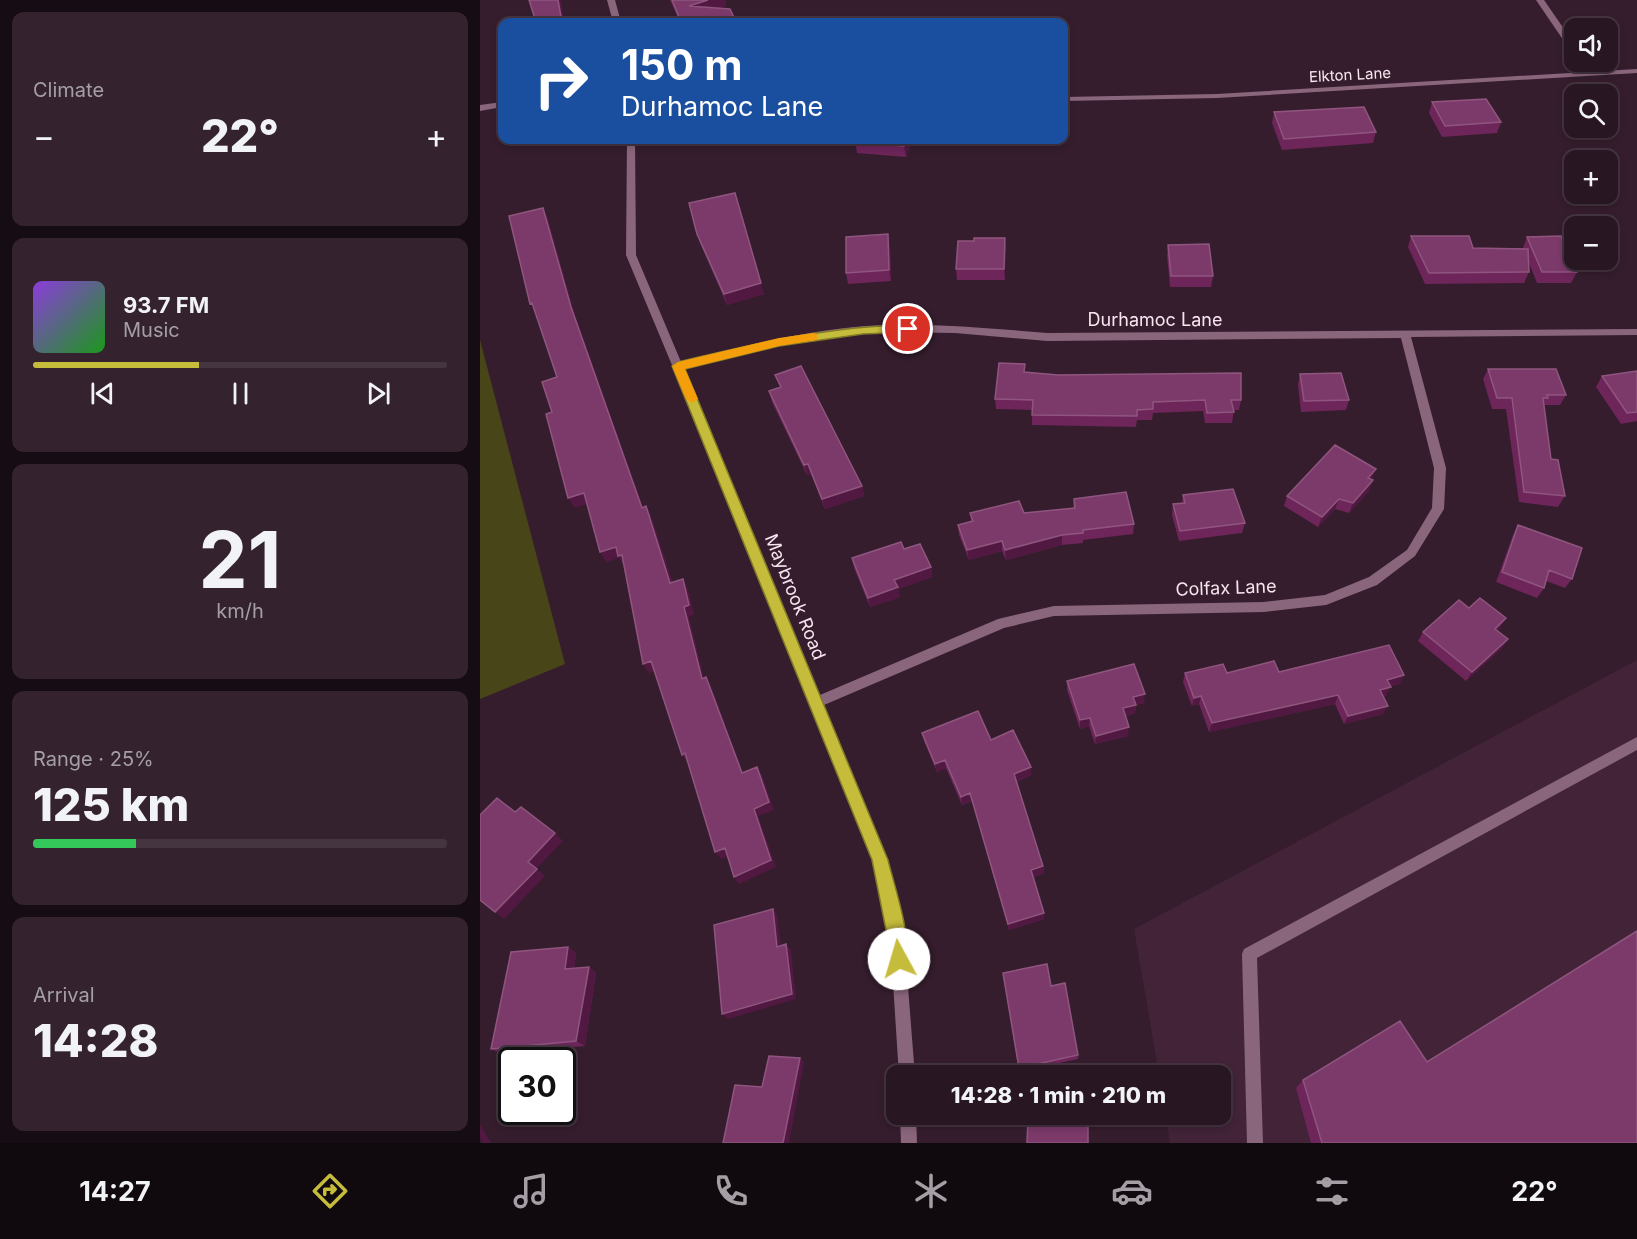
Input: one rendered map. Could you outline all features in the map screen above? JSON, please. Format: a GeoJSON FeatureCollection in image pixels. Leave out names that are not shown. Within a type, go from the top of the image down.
{"type":"FeatureCollection","features":[{"type":"Feature","properties":{"kind":"street"},"geometry":{"type":"LineString","coordinates":[[611,0],[616,18]]}},
{"type":"Feature","properties":{"kind":"street"},"geometry":{"type":"LineString","coordinates":[[1540,0],[1564,35]]}},
{"type":"Feature","properties":{"kind":"street","name":"Elkton Lane"},"geometry":{"type":"LineString","coordinates":[[1068,99],[1217,96],[1637,71]]}},
{"type":"Feature","properties":{"kind":"street"},"geometry":{"type":"LineString","coordinates":[[480,108],[498,106]]}},
{"type":"Feature","properties":{"kind":"street","name":"Maybrook Road"},"geometry":{"type":"LineString","coordinates":[[630,144],[631,255],[817,702],[880,860],[897,936],[906,1065]]}},
{"type":"Feature","properties":{"kind":"street","name":"Durhamoc Lane"},"geometry":{"type":"LineString","coordinates":[[678,366],[779,342],[863,330],[952,329],[1047,337],[1637,332]]}},
{"type":"Feature","properties":{"kind":"street","name":"Colfax Lane"},"geometry":{"type":"LineString","coordinates":[[817,702],[1002,623],[1054,611],[1264,607],[1326,600],[1373,581],[1411,553],[1438,509],[1440,468],[1405,335]]}},
{"type":"Feature","properties":{"kind":"street"},"geometry":{"type":"LineString","coordinates":[[1255,1143],[1248,954],[1637,743]]}},
{"type":"Feature","properties":{"kind":"street"},"geometry":{"type":"LineString","coordinates":[[908,1125],[909,1143]]}},
{"type":"Feature","properties":{"kind":"shaded area"},"geometry":{"type":"Polygon","coordinates":[[[480,340],[565,664],[480,699],[480,340]]]}},
{"type":"Feature","properties":{"kind":"shaded area"},"geometry":{"type":"Polygon","coordinates":[[[1637,660],[1637,1143],[1170,1143],[1167,1125],[1231,1125],[1231,1065],[1157,1065],[1134,929],[1637,660]]]}},
{"type":"Feature","properties":{"kind":"building"},"geometry":{"type":"Polygon","coordinates":[[[529,0],[558,0],[561,18],[535,18],[529,0]]]}},
{"type":"Feature","properties":{"kind":"building"},"geometry":{"type":"Polygon","coordinates":[[[672,0],[708,0],[689,6],[730,9],[734,18],[679,18],[672,0]]]}},
{"type":"Feature","properties":{"kind":"building"},"geometry":{"type":"Polygon","coordinates":[[[1486,99],[1501,122],[1445,126],[1432,102],[1486,99]]]}},
{"type":"Feature","properties":{"kind":"building"},"geometry":{"type":"Polygon","coordinates":[[[1364,107],[1376,132],[1284,139],[1274,112],[1364,107]]]}},
{"type":"Feature","properties":{"kind":"building"},"geometry":{"type":"Polygon","coordinates":[[[880,144],[905,144],[904,146],[880,144]]]}},
{"type":"Feature","properties":{"kind":"building"},"geometry":{"type":"Polygon","coordinates":[[[735,193],[761,283],[724,294],[697,234],[689,203],[735,193]]]}},
{"type":"Feature","properties":{"kind":"building"},"geometry":{"type":"Polygon","coordinates":[[[543,208],[571,307],[642,508],[646,506],[670,583],[683,579],[689,605],[684,607],[702,679],[706,677],[742,773],[757,767],[769,802],[754,809],[771,860],[734,877],[725,848],[715,852],[685,753],[682,755],[651,661],[643,664],[622,555],[618,556],[616,547],[600,552],[584,493],[568,498],[546,414],[552,412],[542,382],[557,377],[532,303],[530,304],[509,216],[543,208]]]}},
{"type":"Feature","properties":{"kind":"building"},"geometry":{"type":"Polygon","coordinates":[[[888,234],[889,270],[846,273],[846,237],[888,234]]]}},
{"type":"Feature","properties":{"kind":"building"},"geometry":{"type":"Polygon","coordinates":[[[1411,236],[1469,236],[1473,248],[1528,249],[1529,272],[1429,273],[1411,236]]]}},
{"type":"Feature","properties":{"kind":"building"},"geometry":{"type":"Polygon","coordinates":[[[1561,236],[1564,243],[1564,270],[1576,270],[1577,272],[1542,272],[1527,237],[1561,236]]]}},
{"type":"Feature","properties":{"kind":"building"},"geometry":{"type":"Polygon","coordinates":[[[974,238],[1005,238],[1004,269],[956,269],[958,241],[974,241],[974,238]]]}},
{"type":"Feature","properties":{"kind":"building"},"geometry":{"type":"Polygon","coordinates":[[[1209,244],[1213,276],[1171,276],[1168,245],[1209,244]]]}},
{"type":"Feature","properties":{"kind":"building"},"geometry":{"type":"Polygon","coordinates":[[[999,363],[1025,364],[1024,372],[1058,375],[1241,373],[1241,400],[1231,400],[1234,412],[1207,413],[1205,400],[1153,402],[1153,409],[1137,410],[1137,416],[1032,415],[1033,400],[995,399],[999,363]]]}},
{"type":"Feature","properties":{"kind":"building"},"geometry":{"type":"Polygon","coordinates":[[[801,366],[862,486],[822,499],[808,464],[804,465],[769,391],[781,387],[775,375],[801,366]]]}},
{"type":"Feature","properties":{"kind":"building"},"geometry":{"type":"Polygon","coordinates":[[[1488,369],[1556,369],[1566,395],[1547,395],[1548,398],[1543,398],[1551,459],[1558,460],[1565,496],[1524,492],[1512,398],[1497,398],[1488,369]]]}},
{"type":"Feature","properties":{"kind":"building"},"geometry":{"type":"Polygon","coordinates":[[[1637,371],[1637,412],[1627,413],[1602,376],[1637,371]]]}},
{"type":"Feature","properties":{"kind":"building"},"geometry":{"type":"Polygon","coordinates":[[[1341,373],[1349,400],[1304,401],[1300,374],[1341,373]]]}},
{"type":"Feature","properties":{"kind":"building"},"geometry":{"type":"Polygon","coordinates":[[[1335,445],[1376,469],[1368,478],[1373,480],[1353,503],[1339,499],[1322,517],[1287,496],[1335,445]]]}},
{"type":"Feature","properties":{"kind":"building"},"geometry":{"type":"Polygon","coordinates":[[[1233,489],[1245,523],[1180,531],[1173,504],[1185,503],[1183,495],[1233,489]]]}},
{"type":"Feature","properties":{"kind":"building"},"geometry":{"type":"Polygon","coordinates":[[[1126,492],[1134,524],[1083,530],[1083,533],[1062,535],[1005,550],[1002,541],[967,550],[958,525],[973,521],[970,513],[1019,501],[1024,513],[1075,508],[1074,499],[1126,492]]]}},
{"type":"Feature","properties":{"kind":"building"},"geometry":{"type":"Polygon","coordinates":[[[1518,525],[1582,548],[1572,579],[1549,570],[1544,588],[1502,572],[1518,525]]]}},
{"type":"Feature","properties":{"kind":"building"},"geometry":{"type":"Polygon","coordinates":[[[901,542],[904,549],[920,544],[931,567],[894,580],[898,587],[868,598],[852,558],[901,542]]]}},
{"type":"Feature","properties":{"kind":"building"},"geometry":{"type":"Polygon","coordinates":[[[1480,598],[1506,618],[1495,629],[1508,639],[1472,672],[1423,632],[1459,600],[1469,608],[1480,598]]]}},
{"type":"Feature","properties":{"kind":"building"},"geometry":{"type":"Polygon","coordinates":[[[1389,645],[1404,675],[1387,680],[1391,687],[1380,690],[1388,706],[1348,716],[1338,695],[1212,723],[1201,696],[1194,698],[1185,673],[1223,664],[1227,673],[1274,661],[1279,672],[1389,645]]]}},
{"type":"Feature","properties":{"kind":"building"},"geometry":{"type":"Polygon","coordinates":[[[1134,664],[1145,694],[1133,697],[1136,705],[1123,708],[1129,727],[1096,736],[1090,718],[1080,720],[1067,681],[1134,664]]]}},
{"type":"Feature","properties":{"kind":"building"},"geometry":{"type":"Polygon","coordinates":[[[978,711],[991,740],[1013,730],[1031,767],[1014,774],[1043,866],[1031,870],[1044,913],[1008,924],[970,793],[961,797],[945,760],[935,764],[922,733],[978,711]]]}},
{"type":"Feature","properties":{"kind":"building"},"geometry":{"type":"Polygon","coordinates":[[[497,798],[515,812],[521,807],[555,833],[528,862],[537,869],[495,912],[480,900],[480,815],[497,798]]]}},
{"type":"Feature","properties":{"kind":"building"},"geometry":{"type":"Polygon","coordinates":[[[773,909],[777,947],[786,944],[792,994],[722,1014],[714,925],[773,909]]]}},
{"type":"Feature","properties":{"kind":"building"},"geometry":{"type":"Polygon","coordinates":[[[1637,931],[1637,1143],[1322,1143],[1303,1080],[1400,1021],[1427,1062],[1637,931]]]}},
{"type":"Feature","properties":{"kind":"building"},"geometry":{"type":"Polygon","coordinates":[[[568,947],[565,969],[589,967],[576,1041],[491,1049],[511,952],[568,947]]]}},
{"type":"Feature","properties":{"kind":"building"},"geometry":{"type":"Polygon","coordinates":[[[1047,964],[1051,986],[1065,983],[1078,1055],[1033,1065],[1018,1065],[1003,973],[1047,964]]]}},
{"type":"Feature","properties":{"kind":"building"},"geometry":{"type":"Polygon","coordinates":[[[769,1056],[800,1058],[783,1143],[723,1143],[735,1085],[762,1087],[769,1056]]]}},
{"type":"Feature","properties":{"kind":"building"},"geometry":{"type":"Polygon","coordinates":[[[1028,1125],[1088,1125],[1088,1143],[1027,1143],[1028,1125]]]}},
{"type":"Feature","properties":{"kind":"slow traffic"},"geometry":{"type":"LineString","coordinates":[[692,399],[678,366],[779,342],[813,337]]}},
{"type":"Feature","properties":{"kind":"route"},"geometry":{"type":"LineString","coordinates":[[899,959],[897,936],[880,860],[772,591],[678,366],[779,342],[863,330],[908,329]]}}]}
